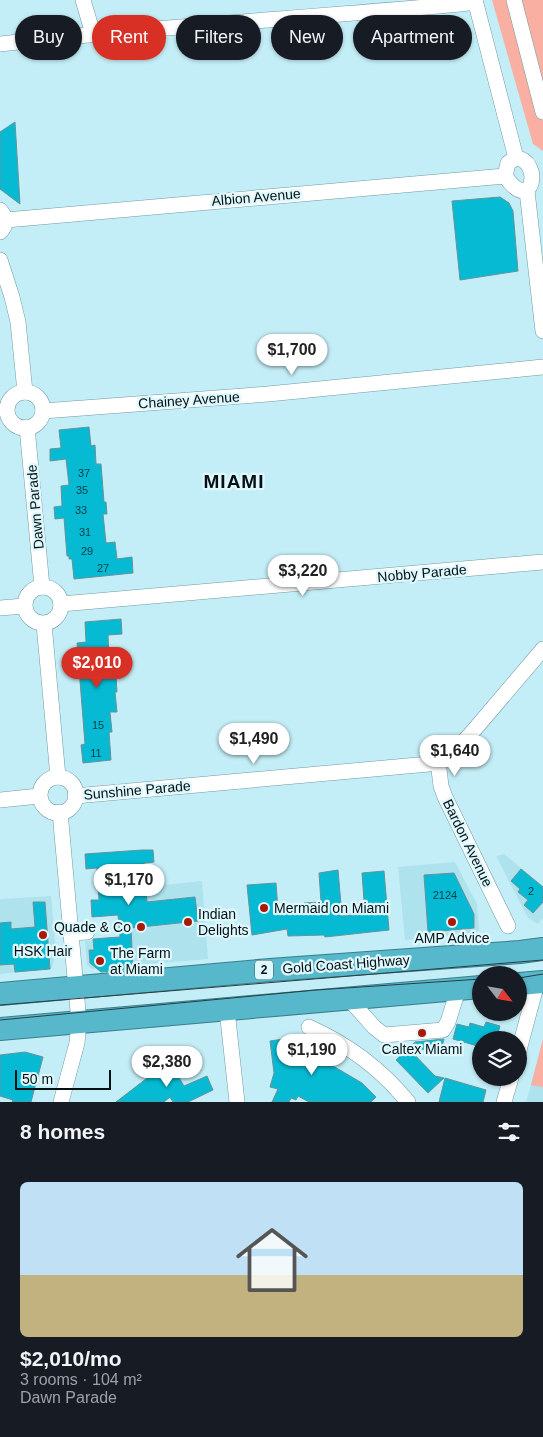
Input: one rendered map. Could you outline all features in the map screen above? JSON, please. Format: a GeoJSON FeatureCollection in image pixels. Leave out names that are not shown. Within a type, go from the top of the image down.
{"type":"FeatureCollection","features":[{"type":"Feature","properties":{"kind":"highway","name":"Gold Coast Highway"},"geometry":{"type":"LineString","coordinates":[[0,994],[280,969],[520,952],[543,948]]}},
{"type":"Feature","properties":{"kind":"highway"},"geometry":{"type":"LineString","coordinates":[[0,1029],[472,989]]}},
{"type":"Feature","properties":{"kind":"street"},"geometry":{"type":"LineString","coordinates":[[83,0],[92,31]]}},
{"type":"Feature","properties":{"kind":"street"},"geometry":{"type":"LineString","coordinates":[[514,0],[539,82],[543,112]]}},
{"type":"Feature","properties":{"kind":"street"},"geometry":{"type":"LineString","coordinates":[[166,28],[460,4],[475,1],[516,158]]}},
{"type":"Feature","properties":{"kind":"street"},"geometry":{"type":"LineString","coordinates":[[0,44],[92,34]]}},
{"type":"Feature","properties":{"kind":"street"},"geometry":{"type":"LineString","coordinates":[[516,158],[524,159],[537,168],[541,174],[537,186],[527,191],[520,190],[514,187],[505,176],[508,164],[516,158]]}},
{"type":"Feature","properties":{"kind":"street","name":"Albion Avenue"},"geometry":{"type":"LineString","coordinates":[[2,221],[505,176]]}},
{"type":"Feature","properties":{"kind":"street"},"geometry":{"type":"LineString","coordinates":[[527,191],[543,331]]}},
{"type":"Feature","properties":{"kind":"street"},"geometry":{"type":"LineString","coordinates":[[0,260],[18,322],[25,392]]}},
{"type":"Feature","properties":{"kind":"street","name":"Chainey Avenue"},"geometry":{"type":"LineString","coordinates":[[43,411],[268,394],[543,367]]}},
{"type":"Feature","properties":{"kind":"street"},"geometry":{"type":"LineString","coordinates":[[25,392],[37,396],[43,405],[40,419],[36,424],[28,428],[18,426],[4,415],[12,398],[17,394],[25,392]]}},
{"type":"Feature","properties":{"kind":"street","name":"Dawn Parade"},"geometry":{"type":"LineString","coordinates":[[28,428],[42,587]]}},
{"type":"Feature","properties":{"kind":"street","name":"Nobby Parade"},"geometry":{"type":"LineString","coordinates":[[61,604],[543,562]]}},
{"type":"Feature","properties":{"kind":"street"},"geometry":{"type":"LineString","coordinates":[[42,587],[54,591],[61,604],[58,614],[54,619],[44,624],[35,622],[29,617],[24,606],[29,593],[34,589],[42,587]]}},
{"type":"Feature","properties":{"kind":"street"},"geometry":{"type":"LineString","coordinates":[[0,608],[24,606]]}},
{"type":"Feature","properties":{"kind":"street"},"geometry":{"type":"LineString","coordinates":[[44,624],[58,777]]}},
{"type":"Feature","properties":{"kind":"street"},"geometry":{"type":"LineString","coordinates":[[438,761],[453,752],[469,736],[543,649]]}},
{"type":"Feature","properties":{"kind":"street","name":"Sunshine Parade"},"geometry":{"type":"LineString","coordinates":[[76,796],[429,764],[438,761]]}},
{"type":"Feature","properties":{"kind":"street","name":"Bardon Avenue"},"geometry":{"type":"LineString","coordinates":[[438,761],[441,786],[445,797],[508,926]]}},
{"type":"Feature","properties":{"kind":"street"},"geometry":{"type":"LineString","coordinates":[[58,777],[70,781],[76,796],[69,809],[60,812],[50,811],[44,806],[39,796],[44,782],[58,777]]}},
{"type":"Feature","properties":{"kind":"street"},"geometry":{"type":"LineString","coordinates":[[0,800],[39,796]]}},
{"type":"Feature","properties":{"kind":"street"},"geometry":{"type":"LineString","coordinates":[[60,812],[80,1022],[78,1043],[61,1102]]}},
{"type":"Feature","properties":{"kind":"street"},"geometry":{"type":"LineString","coordinates":[[71,933],[87,932]]}},
{"type":"Feature","properties":{"kind":"street"},"geometry":{"type":"LineString","coordinates":[[520,952],[543,940]]}},
{"type":"Feature","properties":{"kind":"street"},"geometry":{"type":"LineString","coordinates":[[523,1031],[533,983]]}},
{"type":"Feature","properties":{"kind":"street"},"geometry":{"type":"LineString","coordinates":[[350,999],[378,1031],[384,1034],[442,1030],[448,1022],[458,990]]}},
{"type":"Feature","properties":{"kind":"street"},"geometry":{"type":"LineString","coordinates":[[227,1010],[237,1102]]}},
{"type":"Feature","properties":{"kind":"street"},"geometry":{"type":"LineString","coordinates":[[309,1027],[343,1045],[374,1068],[392,1083],[408,1102]]}},
{"type":"Feature","properties":{"kind":"street"},"geometry":{"type":"LineString","coordinates":[[504,1102],[509,1086]]}},
{"type":"Feature","properties":{"kind":"shaded area"},"geometry":{"type":"Polygon","coordinates":[[[492,0],[543,0],[543,151],[533,144],[492,0]]]}},
{"type":"Feature","properties":{"kind":"shaded area"},"geometry":{"type":"Polygon","coordinates":[[[504,854],[543,886],[543,918],[538,924],[528,918],[496,856],[504,854]]]}},
{"type":"Feature","properties":{"kind":"shaded area"},"geometry":{"type":"Polygon","coordinates":[[[455,862],[477,904],[479,930],[476,933],[405,940],[398,867],[455,862]]]}},
{"type":"Feature","properties":{"kind":"shaded area"},"geometry":{"type":"Polygon","coordinates":[[[202,881],[208,959],[92,969],[87,965],[85,941],[132,936],[126,889],[202,881]]]}},
{"type":"Feature","properties":{"kind":"shaded area"},"geometry":{"type":"Polygon","coordinates":[[[51,896],[56,952],[52,968],[0,974],[0,899],[51,896]]]}},
{"type":"Feature","properties":{"kind":"shaded area"},"geometry":{"type":"Polygon","coordinates":[[[543,1039],[543,1087],[531,1085],[543,1039]]]}},
{"type":"Feature","properties":{"kind":"shaded area"},"geometry":{"type":"Polygon","coordinates":[[[543,1040],[543,1102],[526,1102],[531,1085],[543,1040]]]}},
{"type":"Feature","properties":{"kind":"shaded area"},"geometry":{"type":"Polygon","coordinates":[[[183,1049],[186,1059],[174,1063],[169,1055],[183,1049]]]}},
{"type":"Feature","properties":{"kind":"building"},"geometry":{"type":"Polygon","coordinates":[[[15,122],[20,204],[0,189],[0,132],[15,122]]]}},
{"type":"Feature","properties":{"kind":"building"},"geometry":{"type":"Polygon","coordinates":[[[500,197],[509,203],[513,211],[518,271],[460,280],[452,201],[500,197]]]}},
{"type":"Feature","properties":{"kind":"building"},"geometry":{"type":"Polygon","coordinates":[[[89,427],[91,446],[95,445],[96,464],[101,464],[104,502],[106,502],[107,514],[103,514],[106,543],[115,542],[117,559],[132,557],[133,573],[74,579],[72,559],[69,559],[69,556],[67,556],[64,518],[55,519],[54,507],[62,506],[61,486],[69,485],[66,459],[50,461],[50,449],[61,448],[59,430],[89,427]]]}},
{"type":"Feature","properties":{"kind":"building"},"geometry":{"type":"Polygon","coordinates":[[[121,619],[122,634],[108,635],[110,677],[116,676],[117,692],[115,692],[117,712],[110,712],[112,732],[109,732],[111,760],[83,763],[81,745],[85,744],[77,643],[86,642],[85,622],[121,619]]]}},
{"type":"Feature","properties":{"kind":"building"},"geometry":{"type":"Polygon","coordinates":[[[153,850],[154,862],[144,863],[147,902],[195,897],[198,921],[131,928],[133,969],[101,972],[90,963],[89,950],[94,950],[93,939],[120,937],[118,915],[92,917],[91,900],[99,900],[97,868],[86,869],[85,854],[153,850]]]}},
{"type":"Feature","properties":{"kind":"building"},"geometry":{"type":"Polygon","coordinates":[[[521,869],[543,887],[543,902],[533,913],[524,905],[528,900],[518,892],[520,889],[511,881],[521,869]]]}},
{"type":"Feature","properties":{"kind":"building"},"geometry":{"type":"Polygon","coordinates":[[[338,870],[342,916],[365,914],[362,873],[384,871],[389,930],[325,937],[324,935],[288,936],[287,929],[252,935],[247,885],[276,883],[278,911],[305,909],[304,903],[321,902],[319,873],[338,870]]]}},
{"type":"Feature","properties":{"kind":"building"},"geometry":{"type":"Polygon","coordinates":[[[454,873],[474,914],[474,928],[428,932],[424,875],[454,873]]]}},
{"type":"Feature","properties":{"kind":"building"},"geometry":{"type":"Polygon","coordinates":[[[33,902],[45,902],[50,969],[15,972],[14,964],[0,965],[0,923],[11,922],[11,929],[35,927],[33,902]]]}},
{"type":"Feature","properties":{"kind":"building"},"geometry":{"type":"Polygon","coordinates":[[[486,1022],[500,1026],[499,1031],[472,1031],[472,1044],[453,1039],[457,1024],[469,1027],[470,1023],[484,1027],[486,1022]]]}},
{"type":"Feature","properties":{"kind":"building"},"geometry":{"type":"Polygon","coordinates":[[[290,1038],[337,1059],[333,1066],[362,1083],[376,1097],[371,1102],[309,1102],[298,1096],[296,1100],[291,1098],[289,1102],[272,1102],[278,1089],[270,1087],[274,1073],[270,1041],[290,1038]]]}},
{"type":"Feature","properties":{"kind":"building"},"geometry":{"type":"Polygon","coordinates":[[[444,1039],[440,1054],[411,1046],[415,1042],[444,1039]]]}},
{"type":"Feature","properties":{"kind":"building"},"geometry":{"type":"Polygon","coordinates":[[[408,1048],[435,1076],[444,1078],[428,1093],[396,1060],[408,1048]]]}},
{"type":"Feature","properties":{"kind":"building"},"geometry":{"type":"Polygon","coordinates":[[[25,1052],[43,1057],[31,1102],[12,1102],[13,1100],[0,1096],[0,1055],[25,1052]]]}},
{"type":"Feature","properties":{"kind":"building"},"geometry":{"type":"Polygon","coordinates":[[[169,1061],[184,1086],[207,1076],[213,1090],[188,1102],[173,1102],[170,1097],[164,1102],[116,1102],[155,1072],[154,1070],[169,1061]]]}},
{"type":"Feature","properties":{"kind":"building"},"geometry":{"type":"Polygon","coordinates":[[[445,1078],[486,1090],[483,1102],[439,1102],[445,1078]]]}},
{"type":"Feature","properties":{"kind":"tram line"},"geometry":{"type":"LineString","coordinates":[[0,1005],[543,960]]}},
{"type":"Feature","properties":{"kind":"tram line"},"geometry":{"type":"LineString","coordinates":[[528,976],[543,974]]}},
{"type":"Feature","properties":{"kind":"tram line"},"geometry":{"type":"LineString","coordinates":[[0,1020],[316,990],[472,980]]}},
{"type":"Feature","properties":{"kind":"place","name":"Mermaid on Miami"},"geometry":{"type":"Point","coordinates":[264,908]}},
{"type":"Feature","properties":{"kind":"place","name":"Indian Delights"},"geometry":{"type":"Point","coordinates":[188,922]}},
{"type":"Feature","properties":{"kind":"place","name":"AMP Advice"},"geometry":{"type":"Point","coordinates":[452,922]}},
{"type":"Feature","properties":{"kind":"place","name":"Quade & Co"},"geometry":{"type":"Point","coordinates":[141,927]}},
{"type":"Feature","properties":{"kind":"place","name":"HSK Hair"},"geometry":{"type":"Point","coordinates":[43,935]}},
{"type":"Feature","properties":{"kind":"place","name":"The Farm at Miami"},"geometry":{"type":"Point","coordinates":[100,961]}},
{"type":"Feature","properties":{"kind":"place","name":"Caltex Miami"},"geometry":{"type":"Point","coordinates":[422,1033]}},
{"type":"Feature","properties":{"kind":"district","name":"MIAMI"},"geometry":{"type":"Point","coordinates":[234,481]}}]}
